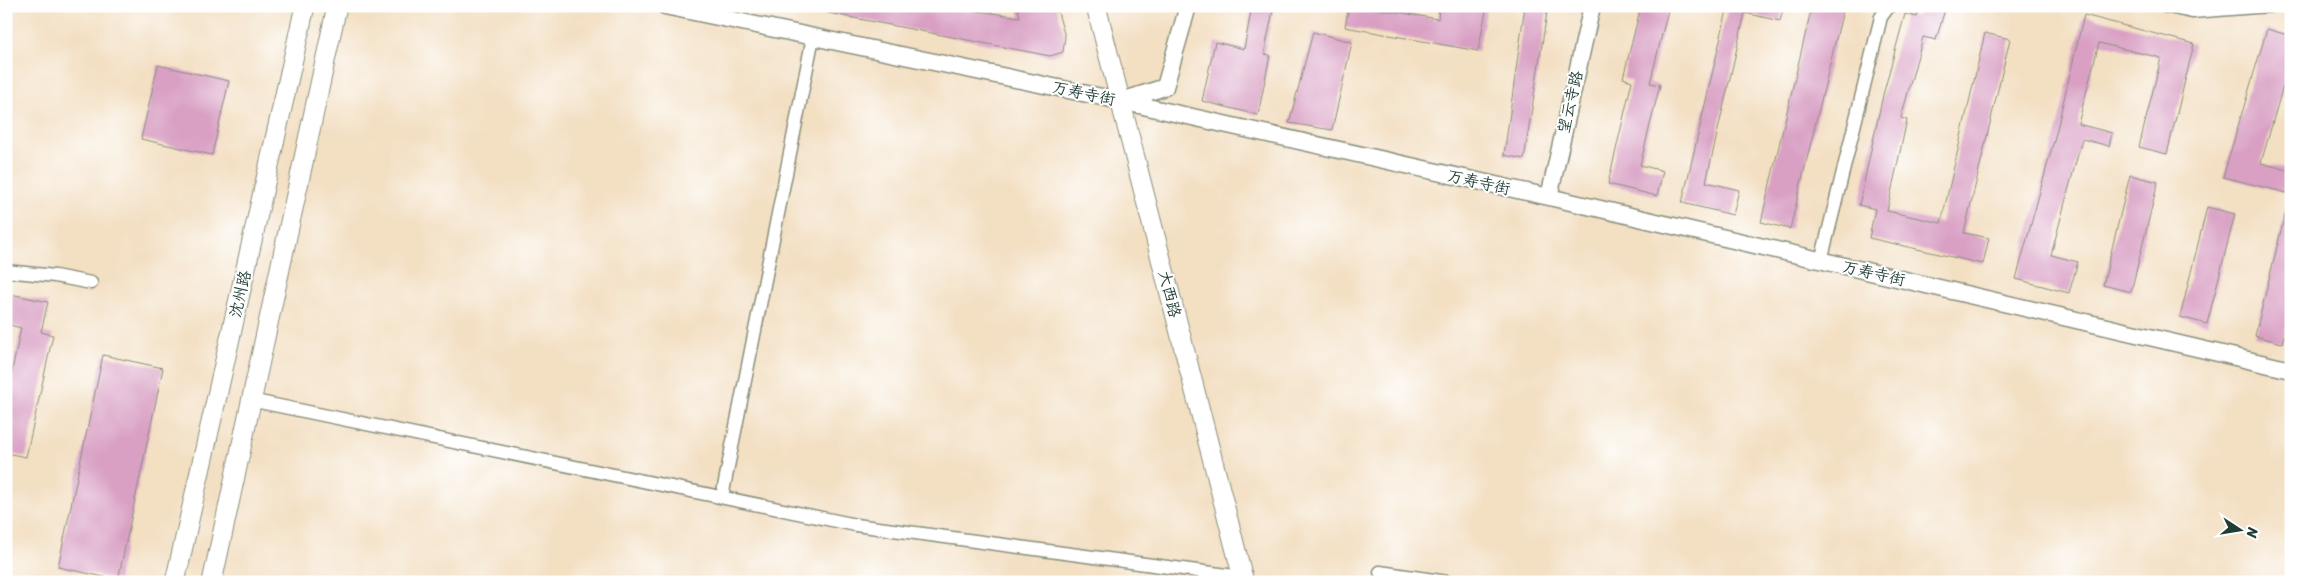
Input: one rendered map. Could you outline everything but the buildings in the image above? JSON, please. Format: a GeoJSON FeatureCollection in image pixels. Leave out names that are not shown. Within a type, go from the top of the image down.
{"type":"FeatureCollection","features":[{"type":"Feature","properties":{"kind":"main road","name":"沈州路"},"geometry":{"type":"LineString","coordinates":[[175,582],[305,6]]}},
{"type":"Feature","properties":{"kind":"main road","name":"沈州路"},"geometry":{"type":"LineString","coordinates":[[212,582],[337,6]]}},
{"type":"Feature","properties":{"kind":"main road","name":"大西路"},"geometry":{"type":"LineString","coordinates":[[1096,6],[1243,579]]}},
{"type":"Feature","properties":{"kind":"street","name":"万寿寺街"},"geometry":{"type":"LineString","coordinates":[[665,6],[1121,101],[2291,370]]}},
{"type":"Feature","properties":{"kind":"street"},"geometry":{"type":"LineString","coordinates":[[1121,101],[1165,87],[1188,6]]}},
{"type":"Feature","properties":{"kind":"street","name":"望云寺路"},"geometry":{"type":"LineString","coordinates":[[1549,198],[1592,6]]}},
{"type":"Feature","properties":{"kind":"street"},"geometry":{"type":"LineString","coordinates":[[1821,261],[1881,17],[1889,6]]}},
{"type":"Feature","properties":{"kind":"street"},"geometry":{"type":"LineString","coordinates":[[2164,6],[2192,12],[2269,6]]}},
{"type":"Feature","properties":{"kind":"street"},"geometry":{"type":"LineString","coordinates":[[722,498],[813,37]]}},
{"type":"Feature","properties":{"kind":"street"},"geometry":{"type":"LineString","coordinates":[[6,271],[56,276],[91,283]]}},
{"type":"Feature","properties":{"kind":"street"},"geometry":{"type":"LineString","coordinates":[[250,400],[856,525],[1243,579]]}},
{"type":"Feature","properties":{"kind":"street"},"geometry":{"type":"LineString","coordinates":[[1380,572],[1447,582]]}}]}
